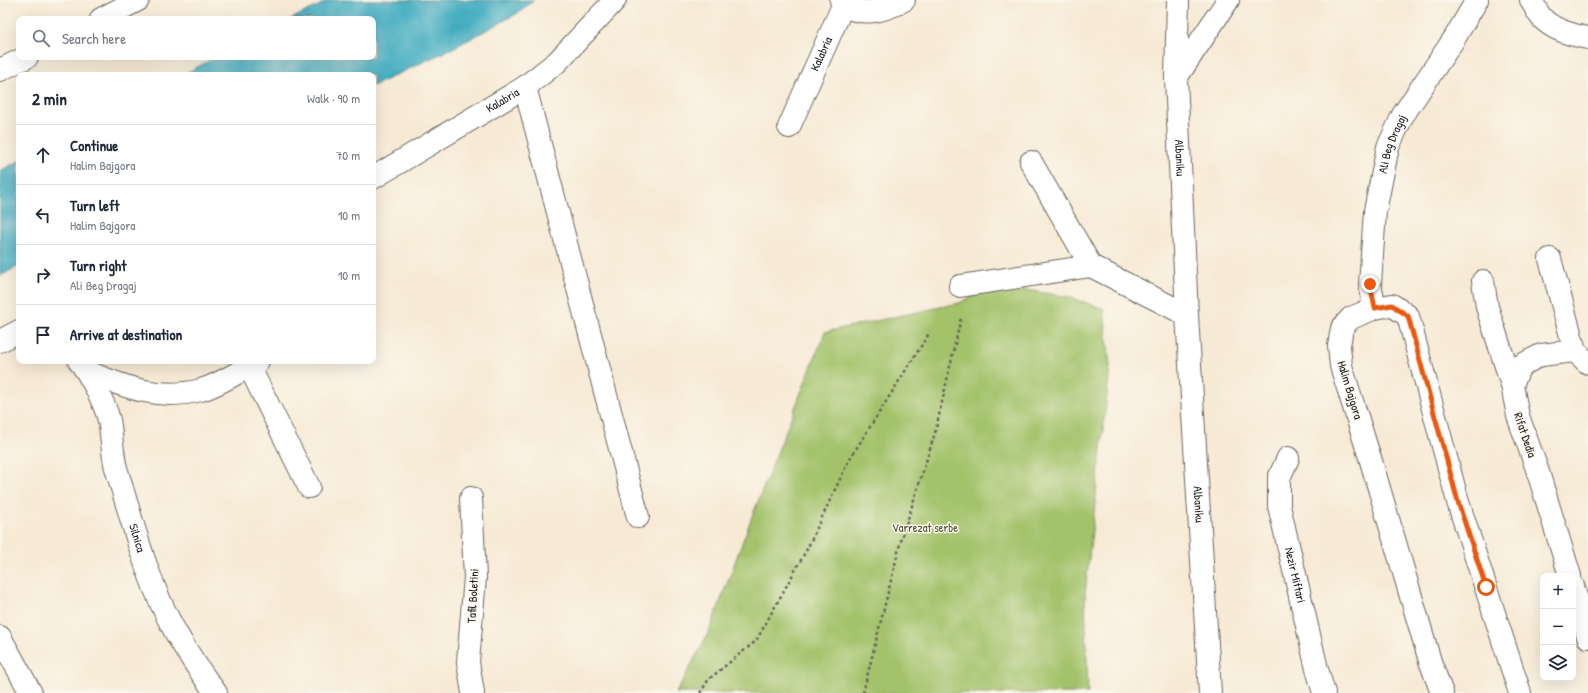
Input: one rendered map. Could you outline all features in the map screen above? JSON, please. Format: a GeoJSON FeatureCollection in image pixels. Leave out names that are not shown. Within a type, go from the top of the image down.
{"type":"FeatureCollection","features":[{"type":"Feature","properties":{"kind":"street"},"geometry":{"type":"LineString","coordinates":[[107,16],[138,0]]}},
{"type":"Feature","properties":{"kind":"street","name":"Kalabria"},"geometry":{"type":"LineString","coordinates":[[376,176],[524,87],[557,62],[615,0]]}},
{"type":"Feature","properties":{"kind":"street","name":"Kalabria"},"geometry":{"type":"LineString","coordinates":[[789,127],[843,2],[861,11],[880,11],[904,0]]}},
{"type":"Feature","properties":{"kind":"street","name":"Albaniku"},"geometry":{"type":"LineString","coordinates":[[1178,0],[1176,78],[1187,316],[1210,693]]}},
{"type":"Feature","properties":{"kind":"street"},"geometry":{"type":"LineString","coordinates":[[1176,78],[1228,0]]}},
{"type":"Feature","properties":{"kind":"street","name":"Ali Beg Dragaj"},"geometry":{"type":"LineString","coordinates":[[1375,308],[1370,284],[1375,211],[1388,147],[1402,115],[1454,40],[1477,0]]}},
{"type":"Feature","properties":{"kind":"street"},"geometry":{"type":"LineString","coordinates":[[1531,0],[1541,17],[1555,27],[1573,35],[1588,38]]}},
{"type":"Feature","properties":{"kind":"street"},"geometry":{"type":"LineString","coordinates":[[524,87],[638,517]]}},
{"type":"Feature","properties":{"kind":"street"},"geometry":{"type":"LineString","coordinates":[[1031,162],[1091,266],[1187,316]]}},
{"type":"Feature","properties":{"kind":"street"},"geometry":{"type":"LineString","coordinates":[[1512,385],[1520,366],[1541,355],[1581,357],[1550,259]]}},
{"type":"Feature","properties":{"kind":"street"},"geometry":{"type":"LineString","coordinates":[[960,286],[1091,266]]}},
{"type":"Feature","properties":{"kind":"street","name":"Rifat Dedia"},"geometry":{"type":"LineString","coordinates":[[1483,281],[1487,307],[1512,385],[1518,416],[1538,472],[1569,573]]}},
{"type":"Feature","properties":{"kind":"street","name":"Halim Bajgora"},"geometry":{"type":"LineString","coordinates":[[1370,284],[1351,318],[1342,328],[1339,346],[1341,366],[1369,454],[1430,661],[1442,693]]}},
{"type":"Feature","properties":{"kind":"street"},"geometry":{"type":"LineString","coordinates":[[1351,318],[1375,308],[1392,305],[1408,316],[1458,502],[1520,693]]}},
{"type":"Feature","properties":{"kind":"street"},"geometry":{"type":"LineString","coordinates":[[0,341],[16,333]]}},
{"type":"Feature","properties":{"kind":"street"},"geometry":{"type":"LineString","coordinates":[[254,364],[309,487]]}},
{"type":"Feature","properties":{"kind":"street","name":"Silnica"},"geometry":{"type":"LineString","coordinates":[[83,366],[129,389],[164,394],[201,390],[254,364]]}},
{"type":"Feature","properties":{"kind":"street","name":"Silnica"},"geometry":{"type":"LineString","coordinates":[[83,366],[108,418],[116,465],[141,548],[157,592],[175,631],[197,667],[216,693]]}},
{"type":"Feature","properties":{"kind":"street","name":"Nezir Miftari"},"geometry":{"type":"LineString","coordinates":[[1288,458],[1279,478],[1279,506],[1324,693]]}},
{"type":"Feature","properties":{"kind":"street","name":"Tafil Boletini"},"geometry":{"type":"LineString","coordinates":[[471,498],[475,577],[468,662],[473,693]]}},
{"type":"Feature","properties":{"kind":"street"},"geometry":{"type":"LineString","coordinates":[[1576,596],[1588,637]]}},
{"type":"Feature","properties":{"kind":"street"},"geometry":{"type":"LineString","coordinates":[[0,637],[31,693]]}},
{"type":"Feature","properties":{"kind":"path"},"geometry":{"type":"LineString","coordinates":[[863,693],[900,544],[935,433],[961,318]]}},
{"type":"Feature","properties":{"kind":"path"},"geometry":{"type":"LineString","coordinates":[[700,693],[709,679],[756,641],[807,549],[849,460],[930,332]]}},
{"type":"Feature","properties":{"kind":"green space","name":"Varrezat serbe"},"geometry":{"type":"Polygon","coordinates":[[[995,285],[1069,297],[1104,309],[1110,367],[1085,594],[1088,693],[676,693],[709,632],[751,519],[825,332],[959,303],[995,285]]]}},
{"type":"Feature","properties":{"kind":"water"},"geometry":{"type":"Polygon","coordinates":[[[330,0],[534,0],[520,12],[459,45],[376,85],[376,72],[188,72],[210,60],[376,60],[376,16],[297,16],[330,0]]]}},
{"type":"Feature","properties":{"kind":"water"},"geometry":{"type":"Polygon","coordinates":[[[16,163],[16,268],[0,276],[0,171],[16,163]]]}},
{"type":"Feature","properties":{"kind":"route"},"geometry":{"type":"LineString","coordinates":[[1370,284],[1375,308],[1392,305],[1408,316],[1458,502],[1486,587]]}}]}
